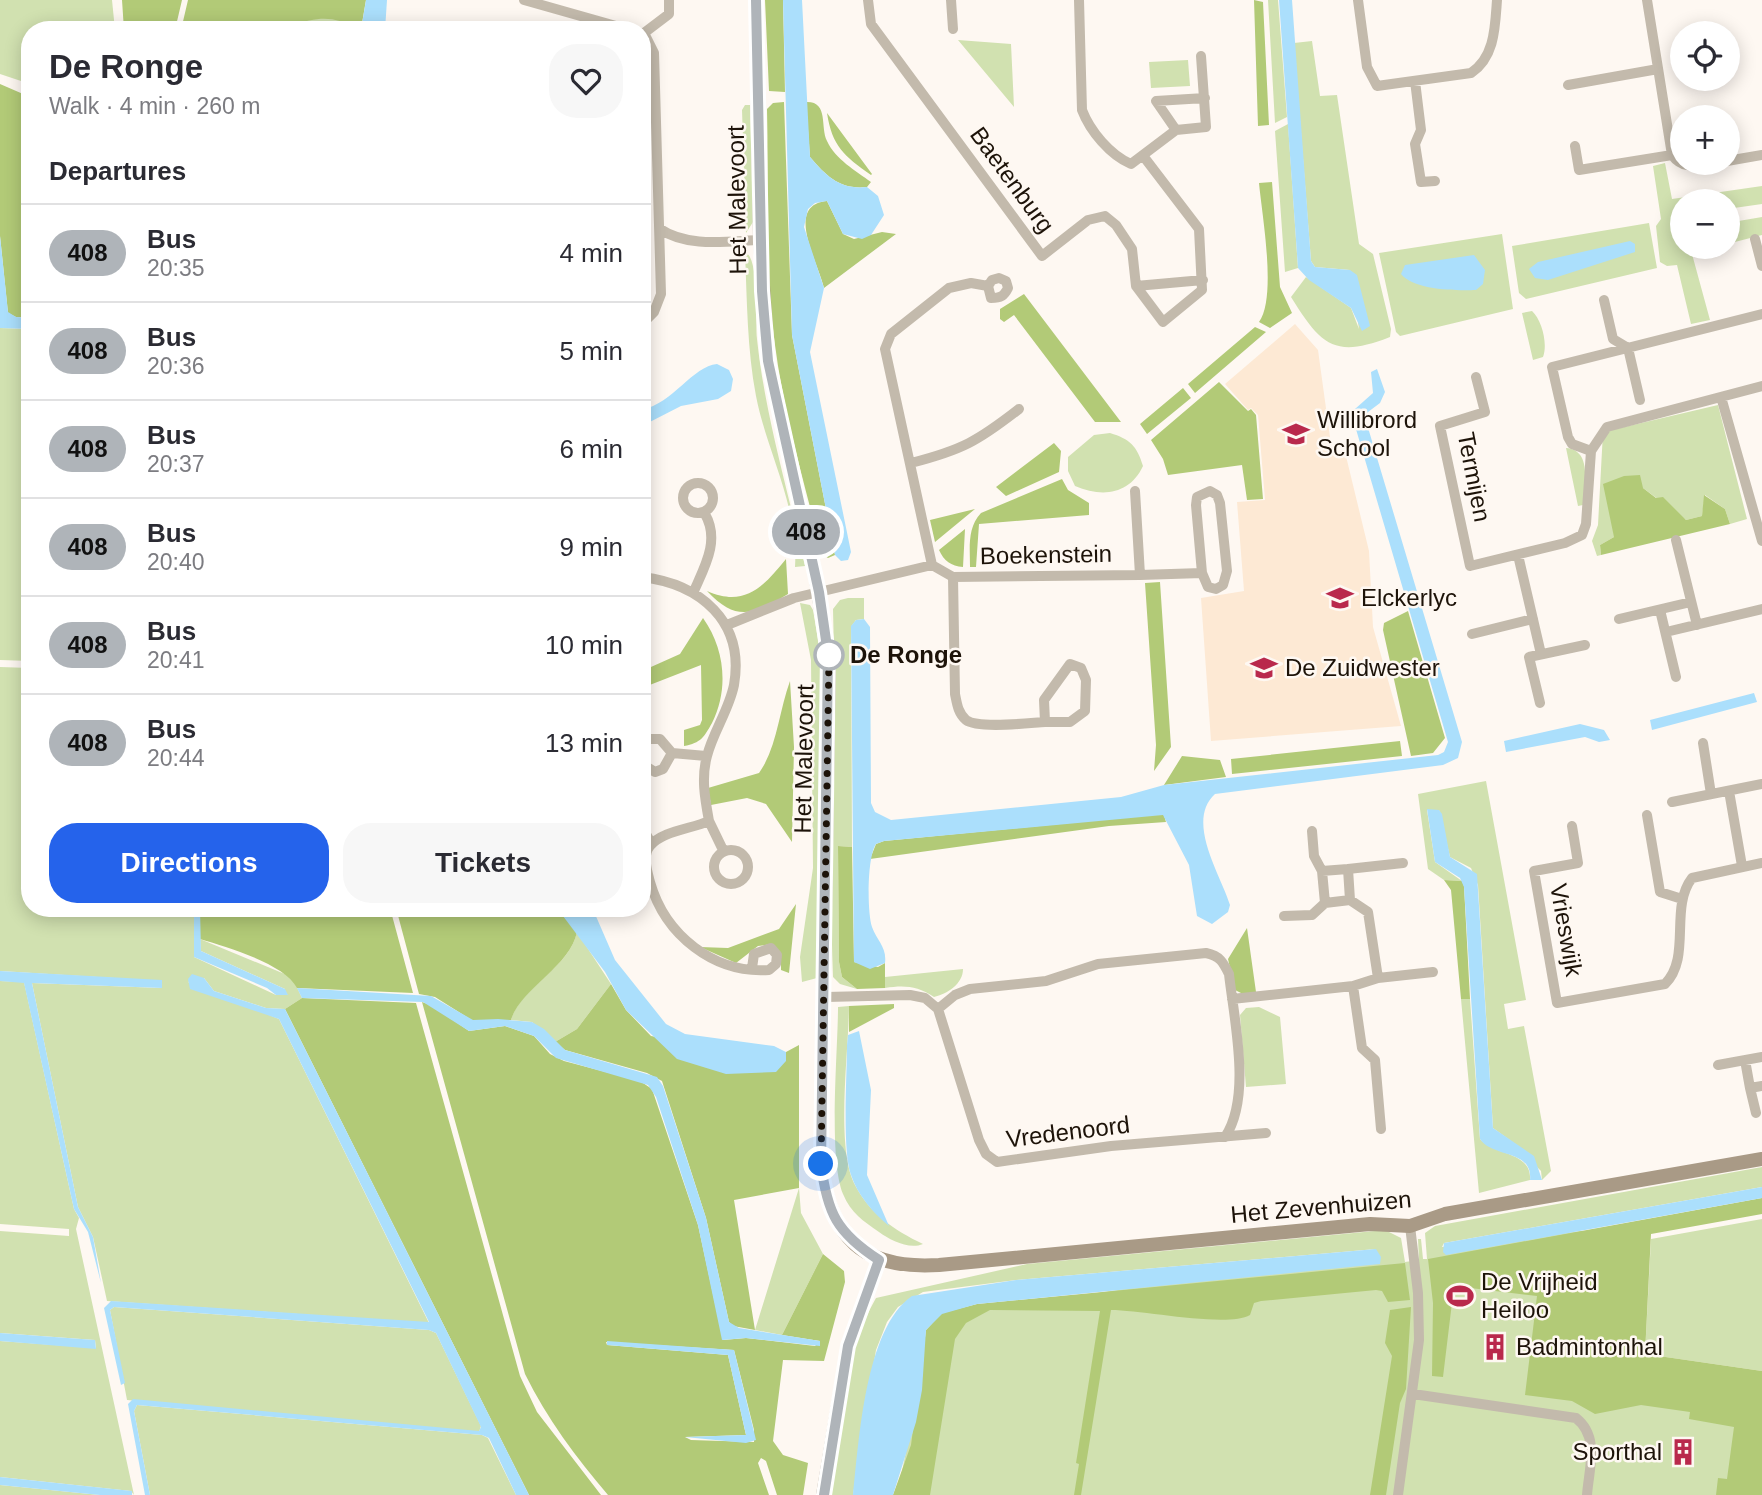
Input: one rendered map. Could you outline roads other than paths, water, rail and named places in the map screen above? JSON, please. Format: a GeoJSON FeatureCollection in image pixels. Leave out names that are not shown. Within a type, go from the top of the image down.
{"type":"FeatureCollection","features":[{"type":"Feature","properties":{"kind":"street"},"geometry":{"type":"LineString","coordinates":[[520,0],[597,21]]}},
{"type":"Feature","properties":{"kind":"street"},"geometry":{"type":"LineString","coordinates":[[651,27],[669,14],[669,0]]}},
{"type":"Feature","properties":{"kind":"street","name":"Het Malevoort"},"geometry":{"type":"LineString","coordinates":[[756,0],[761,240],[768,361],[819,592],[829,657],[821,1164],[825,1200],[837,1225],[856,1245],[879,1260]]}},
{"type":"Feature","properties":{"kind":"street","name":"Baetenburg"},"geometry":{"type":"LineString","coordinates":[[868,0],[871,24],[1042,256],[1088,220],[1105,216],[1116,225],[1132,249],[1136,286]]}},
{"type":"Feature","properties":{"kind":"street"},"geometry":{"type":"LineString","coordinates":[[951,0],[953,29]]}},
{"type":"Feature","properties":{"kind":"street"},"geometry":{"type":"LineString","coordinates":[[1079,0],[1082,110],[1086,120],[1117,158],[1131,164],[1144,157],[1176,130],[1206,127],[1201,56]]}},
{"type":"Feature","properties":{"kind":"street"},"geometry":{"type":"LineString","coordinates":[[1358,0],[1367,67],[1377,86],[1471,74],[1484,65],[1489,54],[1497,0]]}},
{"type":"Feature","properties":{"kind":"street"},"geometry":{"type":"LineString","coordinates":[[1647,0],[1670,143]]}},
{"type":"Feature","properties":{"kind":"street"},"geometry":{"type":"LineString","coordinates":[[651,48],[654,53],[655,163],[661,294],[651,316]]}},
{"type":"Feature","properties":{"kind":"street"},"geometry":{"type":"LineString","coordinates":[[1568,85],[1658,69]]}},
{"type":"Feature","properties":{"kind":"street"},"geometry":{"type":"LineString","coordinates":[[1416,81],[1421,130],[1415,144],[1421,182],[1435,181]]}},
{"type":"Feature","properties":{"kind":"street"},"geometry":{"type":"LineString","coordinates":[[1176,130],[1156,101],[1205,98]]}},
{"type":"Feature","properties":{"kind":"street"},"geometry":{"type":"LineString","coordinates":[[1575,146],[1579,170],[1670,155]]}},
{"type":"Feature","properties":{"kind":"street"},"geometry":{"type":"LineString","coordinates":[[1740,158],[1762,155]]}},
{"type":"Feature","properties":{"kind":"street"},"geometry":{"type":"LineString","coordinates":[[1136,286],[1163,322],[1202,290],[1203,280],[1199,229],[1144,157]]}},
{"type":"Feature","properties":{"kind":"street"},"geometry":{"type":"LineString","coordinates":[[651,164],[655,163]]}},
{"type":"Feature","properties":{"kind":"street"},"geometry":{"type":"LineString","coordinates":[[660,229],[674,239],[692,241],[761,240]]}},
{"type":"Feature","properties":{"kind":"street"},"geometry":{"type":"LineString","coordinates":[[1755,239],[1762,266]]}},
{"type":"Feature","properties":{"kind":"street"},"geometry":{"type":"LineString","coordinates":[[1136,286],[1203,280]]}},
{"type":"Feature","properties":{"kind":"street"},"geometry":{"type":"LineString","coordinates":[[727,625],[819,592],[932,565],[884,349],[891,334],[950,288],[971,283],[988,286]]}},
{"type":"Feature","properties":{"kind":"street"},"geometry":{"type":"LineString","coordinates":[[1604,300],[1613,339],[1629,348],[1640,400]]}},
{"type":"Feature","properties":{"kind":"street"},"geometry":{"type":"LineString","coordinates":[[1762,314],[1552,367],[1568,437],[1572,444],[1591,451],[1607,427],[1762,386]]}},
{"type":"Feature","properties":{"kind":"street","name":"Termijen"},"geometry":{"type":"LineString","coordinates":[[1476,377],[1485,412],[1440,426],[1470,566],[1565,543],[1582,535],[1586,524],[1591,451]]}},
{"type":"Feature","properties":{"kind":"street"},"geometry":{"type":"LineString","coordinates":[[1721,397],[1762,541]]}},
{"type":"Feature","properties":{"kind":"street"},"geometry":{"type":"LineString","coordinates":[[911,463],[950,453],[978,440],[1019,409]]}},
{"type":"Feature","properties":{"kind":"street","name":"Boekenstein"},"geometry":{"type":"LineString","coordinates":[[1135,491],[1140,575]]}},
{"type":"Feature","properties":{"kind":"street","name":"Boekenstein"},"geometry":{"type":"LineString","coordinates":[[1210,491],[1217,495],[1220,503],[1227,579],[1216,589],[1208,587],[1202,573],[1196,505],[1197,497],[1210,491]]}},
{"type":"Feature","properties":{"kind":"street"},"geometry":{"type":"LineString","coordinates":[[694,591],[708,558],[713,537],[705,514]]}},
{"type":"Feature","properties":{"kind":"street"},"geometry":{"type":"LineString","coordinates":[[1675,540],[1698,625]]}},
{"type":"Feature","properties":{"kind":"street"},"geometry":{"type":"LineString","coordinates":[[1518,555],[1541,654]]}},
{"type":"Feature","properties":{"kind":"street","name":"Boekenstein"},"geometry":{"type":"LineString","coordinates":[[932,565],[953,577],[1202,573]]}},
{"type":"Feature","properties":{"kind":"street","name":"Boekenstein"},"geometry":{"type":"LineString","coordinates":[[953,577],[955,694],[958,710],[967,721],[981,724],[1070,722],[1085,711],[1086,680],[1081,668],[1070,664],[1060,675],[1044,700],[1045,722]]}},
{"type":"Feature","properties":{"kind":"street"},"geometry":{"type":"LineString","coordinates":[[651,578],[670,580],[694,591],[727,625],[734,660],[734,685],[706,756],[703,783],[709,821],[723,850]]}},
{"type":"Feature","properties":{"kind":"street"},"geometry":{"type":"LineString","coordinates":[[1619,619],[1691,603]]}},
{"type":"Feature","properties":{"kind":"street"},"geometry":{"type":"LineString","coordinates":[[1666,632],[1762,609]]}},
{"type":"Feature","properties":{"kind":"street"},"geometry":{"type":"LineString","coordinates":[[1660,610],[1676,677]]}},
{"type":"Feature","properties":{"kind":"street"},"geometry":{"type":"LineString","coordinates":[[1472,634],[1533,619]]}},
{"type":"Feature","properties":{"kind":"street"},"geometry":{"type":"LineString","coordinates":[[1539,703],[1530,657],[1585,645]]}},
{"type":"Feature","properties":{"kind":"street"},"geometry":{"type":"LineString","coordinates":[[651,738],[660,739],[672,753],[706,756]]}},
{"type":"Feature","properties":{"kind":"street"},"geometry":{"type":"LineString","coordinates":[[1703,743],[1711,794]]}},
{"type":"Feature","properties":{"kind":"street"},"geometry":{"type":"LineString","coordinates":[[651,771],[663,769],[672,753]]}},
{"type":"Feature","properties":{"kind":"street"},"geometry":{"type":"LineString","coordinates":[[1672,802],[1762,784]]}},
{"type":"Feature","properties":{"kind":"street"},"geometry":{"type":"LineString","coordinates":[[1728,791],[1742,866]]}},
{"type":"Feature","properties":{"kind":"street"},"geometry":{"type":"LineString","coordinates":[[1647,815],[1660,892],[1682,899],[1692,878],[1762,863]]}},
{"type":"Feature","properties":{"kind":"street"},"geometry":{"type":"LineString","coordinates":[[651,847],[709,821]]}},
{"type":"Feature","properties":{"kind":"street","name":"Vrieswijk"},"geometry":{"type":"LineString","coordinates":[[1572,826],[1578,863],[1534,871],[1557,1003],[1665,984],[1675,975],[1682,899]]}},
{"type":"Feature","properties":{"kind":"street"},"geometry":{"type":"LineString","coordinates":[[1312,831],[1314,856],[1322,871],[1325,903]]}},
{"type":"Feature","properties":{"kind":"street"},"geometry":{"type":"LineString","coordinates":[[1322,871],[1403,863]]}},
{"type":"Feature","properties":{"kind":"street"},"geometry":{"type":"LineString","coordinates":[[1348,869],[1350,900]]}},
{"type":"Feature","properties":{"kind":"street"},"geometry":{"type":"LineString","coordinates":[[651,882],[653,895],[665,919],[678,933],[713,960],[731,968],[752,968]]}},
{"type":"Feature","properties":{"kind":"street"},"geometry":{"type":"LineString","coordinates":[[1284,916],[1312,915],[1325,903],[1350,900],[1368,912],[1378,978]]}},
{"type":"Feature","properties":{"kind":"street"},"geometry":{"type":"LineString","coordinates":[[825,997],[910,995],[925,998],[939,1009],[955,995],[970,989],[1046,981],[1098,964],[1206,953],[1223,960],[1229,974],[1232,999],[1239,1072],[1238,1108],[1225,1137]]}},
{"type":"Feature","properties":{"kind":"street"},"geometry":{"type":"LineString","coordinates":[[1232,999],[1353,986],[1378,978],[1433,972]]}},
{"type":"Feature","properties":{"kind":"street"},"geometry":{"type":"LineString","coordinates":[[1353,986],[1362,1048],[1375,1060],[1381,1129]]}},
{"type":"Feature","properties":{"kind":"street","name":"Vredenoord"},"geometry":{"type":"LineString","coordinates":[[939,1009],[979,1140],[986,1154],[997,1162],[1111,1146],[1266,1133]]}},
{"type":"Feature","properties":{"kind":"street"},"geometry":{"type":"LineString","coordinates":[[1718,1065],[1762,1057]]}},
{"type":"Feature","properties":{"kind":"street"},"geometry":{"type":"LineString","coordinates":[[1745,1060],[1756,1113]]}},
{"type":"Feature","properties":{"kind":"street"},"geometry":{"type":"LineString","coordinates":[[1750,1088],[1762,1086]]}},
{"type":"Feature","properties":{"kind":"street","name":"Het Zevenhuizen"},"geometry":{"type":"LineString","coordinates":[[879,1260],[897,1266],[929,1266],[1370,1224],[1410,1226],[1445,1214],[1762,1159]]}},
{"type":"Feature","properties":{"kind":"street"},"geometry":{"type":"LineString","coordinates":[[1398,1495],[1413,1394],[1420,1320],[1410,1226]]}},
{"type":"Feature","properties":{"kind":"street"},"geometry":{"type":"LineString","coordinates":[[823,1495],[848,1346],[879,1260]]}},
{"type":"Feature","properties":{"kind":"street"},"geometry":{"type":"LineString","coordinates":[[1413,1394],[1576,1418],[1586,1426],[1591,1436],[1587,1495]]}},
{"type":"Feature","properties":{"kind":"water"},"geometry":{"type":"Polygon","coordinates":[[[366,0],[387,0],[386,21],[362,21],[366,0]]]}},
{"type":"Feature","properties":{"kind":"water"},"geometry":{"type":"Polygon","coordinates":[[[783,0],[802,0],[810,157],[835,181],[850,186],[867,187],[878,196],[884,215],[871,235],[862,239],[843,234],[827,201],[815,203],[808,209],[804,227],[824,288],[810,352],[851,552],[848,560],[841,561],[835,555],[792,335],[783,0]]]}},
{"type":"Feature","properties":{"kind":"water"},"geometry":{"type":"Polygon","coordinates":[[[1279,0],[1292,0],[1311,261],[1315,267],[1350,270],[1357,275],[1370,326],[1362,331],[1351,308],[1309,280],[1298,268],[1279,0]]]}},
{"type":"Feature","properties":{"kind":"water"},"geometry":{"type":"Polygon","coordinates":[[[0,236],[8,312],[21,317],[21,329],[0,328],[0,236]]]}},
{"type":"Feature","properties":{"kind":"water"},"geometry":{"type":"Polygon","coordinates":[[[1630,241],[1635,244],[1635,252],[1548,280],[1535,278],[1529,269],[1538,262],[1630,241]]]}},
{"type":"Feature","properties":{"kind":"water"},"geometry":{"type":"Polygon","coordinates":[[[1474,255],[1485,270],[1483,284],[1476,290],[1447,290],[1425,286],[1401,274],[1405,265],[1474,255]]]}},
{"type":"Feature","properties":{"kind":"water"},"geometry":{"type":"Polygon","coordinates":[[[717,364],[729,370],[733,379],[731,391],[718,399],[681,406],[651,421],[651,407],[708,366],[717,364]]]}},
{"type":"Feature","properties":{"kind":"water"},"geometry":{"type":"Polygon","coordinates":[[[1377,369],[1385,392],[1380,403],[1368,412],[1366,421],[1462,742],[1458,758],[1443,765],[1215,794],[1207,805],[1203,819],[1204,833],[1230,905],[1228,912],[1212,924],[1197,916],[1189,865],[1163,815],[884,841],[876,844],[873,851],[869,872],[869,898],[870,920],[883,948],[885,963],[870,969],[854,962],[851,626],[856,620],[864,619],[870,627],[871,803],[875,812],[891,820],[1121,797],[1164,785],[1438,755],[1444,752],[1448,742],[1353,419],[1355,409],[1373,393],[1371,372],[1377,369]]]}},
{"type":"Feature","properties":{"kind":"water"},"geometry":{"type":"Polygon","coordinates":[[[1754,693],[1757,702],[1652,730],[1650,720],[1754,693]]]}},
{"type":"Feature","properties":{"kind":"water"},"geometry":{"type":"Polygon","coordinates":[[[1580,724],[1604,730],[1610,740],[1599,742],[1585,737],[1506,752],[1504,741],[1580,724]]]}},
{"type":"Feature","properties":{"kind":"water"},"geometry":{"type":"Polygon","coordinates":[[[1427,809],[1439,810],[1442,814],[1450,857],[1477,874],[1493,1128],[1534,1156],[1542,1180],[1530,1180],[1529,1170],[1519,1158],[1493,1149],[1480,1139],[1464,887],[1460,878],[1435,862],[1427,809]]]}},
{"type":"Feature","properties":{"kind":"water"},"geometry":{"type":"Polygon","coordinates":[[[194,917],[200,917],[201,951],[285,989],[288,995],[276,995],[267,988],[194,957],[194,917]]]}},
{"type":"Feature","properties":{"kind":"water"},"geometry":{"type":"Polygon","coordinates":[[[564,917],[596,917],[615,960],[666,1024],[685,1034],[774,1046],[786,1052],[786,1061],[776,1072],[726,1074],[677,1059],[626,1010],[605,972],[564,917]]]}},
{"type":"Feature","properties":{"kind":"water"},"geometry":{"type":"Polygon","coordinates":[[[0,971],[162,980],[162,988],[32,983],[78,1207],[93,1237],[101,1283],[88,1232],[74,1209],[24,983],[0,981],[0,971]]]}},
{"type":"Feature","properties":{"kind":"water"},"geometry":{"type":"Polygon","coordinates":[[[192,974],[204,978],[214,991],[266,1008],[285,1009],[529,1495],[516,1495],[489,1438],[482,1435],[137,1405],[134,1411],[150,1495],[145,1495],[128,1404],[133,1399],[479,1431],[481,1427],[436,1333],[429,1330],[114,1307],[110,1310],[125,1383],[121,1385],[104,1308],[111,1301],[429,1322],[279,1019],[190,989],[188,979],[192,974]]]}},
{"type":"Feature","properties":{"kind":"water"},"geometry":{"type":"Polygon","coordinates":[[[297,988],[431,996],[473,1020],[532,1022],[544,1029],[565,1050],[657,1077],[663,1086],[706,1218],[729,1322],[739,1328],[820,1341],[820,1346],[746,1338],[722,1340],[698,1225],[656,1097],[648,1085],[556,1058],[534,1036],[505,1026],[469,1031],[423,1002],[302,998],[297,988]]]}},
{"type":"Feature","properties":{"kind":"water"},"geometry":{"type":"Polygon","coordinates":[[[859,1031],[871,1090],[867,1175],[889,1226],[861,1196],[848,1163],[847,1045],[848,1035],[859,1031]]]}},
{"type":"Feature","properties":{"kind":"water"},"geometry":{"type":"Polygon","coordinates":[[[1762,1187],[1762,1198],[1446,1255],[1443,1252],[1444,1243],[1762,1187]]]}},
{"type":"Feature","properties":{"kind":"water"},"geometry":{"type":"Polygon","coordinates":[[[1376,1249],[1381,1257],[1380,1264],[977,1304],[942,1314],[926,1330],[922,1390],[916,1422],[893,1495],[853,1495],[862,1417],[874,1359],[896,1312],[912,1296],[1016,1280],[1376,1249]]]}},
{"type":"Feature","properties":{"kind":"water"},"geometry":{"type":"Polygon","coordinates":[[[0,1333],[95,1340],[96,1349],[0,1341],[0,1333]]]}},
{"type":"Feature","properties":{"kind":"water"},"geometry":{"type":"Polygon","coordinates":[[[607,1341],[734,1350],[756,1440],[746,1443],[685,1437],[746,1435],[728,1355],[607,1345],[607,1341]]]}},
{"type":"Feature","properties":{"kind":"water"},"geometry":{"type":"Polygon","coordinates":[[[0,1477],[132,1491],[132,1495],[100,1495],[0,1485],[0,1477]]]}},
{"type":"Feature","properties":{"kind":"place","name":"Willibrord School"},"geometry":{"type":"Point","coordinates":[1296,434]}},
{"type":"Feature","properties":{"kind":"place","name":"Elckerlyc"},"geometry":{"type":"Point","coordinates":[1340,598]}},
{"type":"Feature","properties":{"kind":"place","name":"De Ronge"},"geometry":{"type":"Point","coordinates":[829,655]}},
{"type":"Feature","properties":{"kind":"place","name":"De Zuidwester"},"geometry":{"type":"Point","coordinates":[1264,668]}},
{"type":"Feature","properties":{"kind":"place","name":"De Vrijheid Heiloo"},"geometry":{"type":"Point","coordinates":[1460,1296]}},
{"type":"Feature","properties":{"kind":"place","name":"Badmintonhal"},"geometry":{"type":"Point","coordinates":[1495,1347]}},
{"type":"Feature","properties":{"kind":"place","name":"Sporthal"},"geometry":{"type":"Point","coordinates":[1683,1452]}}]}
